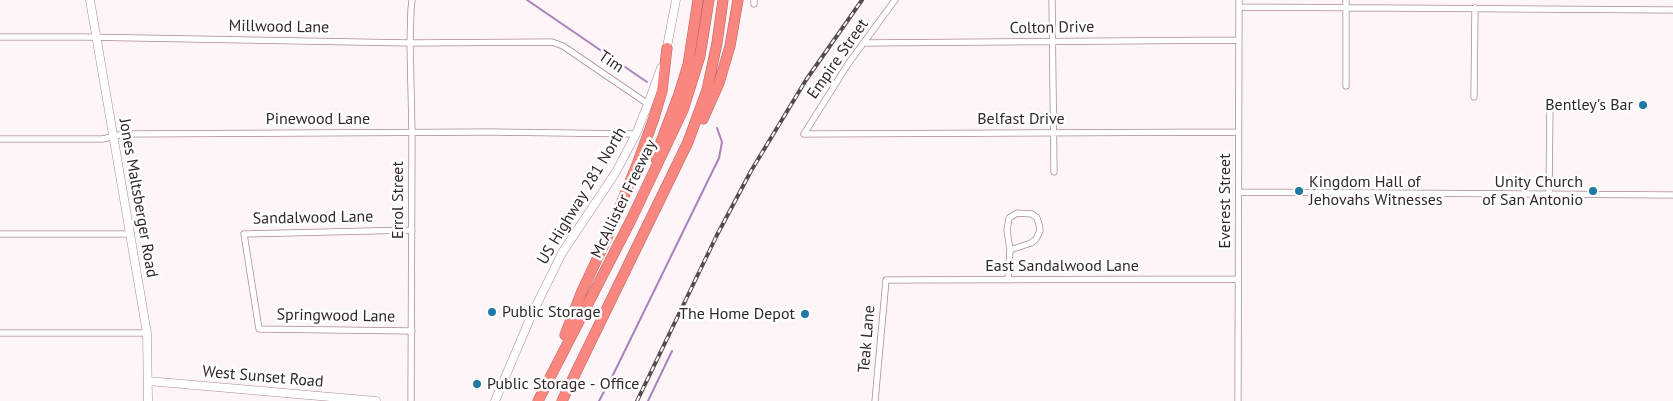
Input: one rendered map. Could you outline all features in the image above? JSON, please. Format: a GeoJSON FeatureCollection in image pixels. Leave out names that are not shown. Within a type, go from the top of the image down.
{"type":"FeatureCollection","features":[{"type":"Feature","properties":{"kind":"highway"},"geometry":{"type":"LineString","coordinates":[[631,220],[679,94],[688,65],[698,0]]}},
{"type":"Feature","properties":{"kind":"highway","name":"McAllister Freeway"},"geometry":{"type":"LineString","coordinates":[[538,401],[631,220],[683,110],[700,56],[709,0]]}},
{"type":"Feature","properties":{"kind":"highway","name":"McAllister Freeway"},"geometry":{"type":"LineString","coordinates":[[562,401],[682,154],[707,90],[717,43],[723,0]]}},
{"type":"Feature","properties":{"kind":"highway"},"geometry":{"type":"LineString","coordinates":[[682,154],[700,126],[720,82],[730,46],[738,0]]}},
{"type":"Feature","properties":{"kind":"highway"},"geometry":{"type":"LineString","coordinates":[[544,387],[582,291],[607,238],[638,162],[662,92],[667,48]]}},
{"type":"Feature","properties":{"kind":"main road","name":"Jones Maltsberger Road"},"geometry":{"type":"LineString","coordinates":[[90,0],[131,234],[146,333],[148,401]]}},
{"type":"Feature","properties":{"kind":"main road","name":"US Highway 281 North"},"geometry":{"type":"LineString","coordinates":[[495,401],[532,314],[562,253],[616,172],[636,134],[667,48],[676,0]]}},
{"type":"Feature","properties":{"kind":"main road","name":"West Sunset Road"},"geometry":{"type":"LineString","coordinates":[[148,381],[376,401]]}},
{"type":"Feature","properties":{"kind":"street","name":"Errol Street"},"geometry":{"type":"LineString","coordinates":[[412,0],[410,43],[412,401]]}},
{"type":"Feature","properties":{"kind":"street","name":"Empire Street"},"geometry":{"type":"LineString","coordinates":[[804,134],[848,64],[895,0]]}},
{"type":"Feature","properties":{"kind":"street"},"geometry":{"type":"LineString","coordinates":[[1052,0],[1054,172]]}},
{"type":"Feature","properties":{"kind":"street","name":"Everest Street"},"geometry":{"type":"LineString","coordinates":[[1238,401],[1239,0]]}},
{"type":"Feature","properties":{"kind":"street"},"geometry":{"type":"LineString","coordinates":[[1346,0],[1346,86]]}},
{"type":"Feature","properties":{"kind":"street"},"geometry":{"type":"LineString","coordinates":[[1239,7],[1673,10]]}},
{"type":"Feature","properties":{"kind":"street"},"geometry":{"type":"LineString","coordinates":[[1474,97],[1475,8]]}},
{"type":"Feature","properties":{"kind":"street","name":"Millwood Lane"},"geometry":{"type":"LineString","coordinates":[[0,37],[410,43],[558,43]]}},
{"type":"Feature","properties":{"kind":"street","name":"Colton Drive"},"geometry":{"type":"LineString","coordinates":[[865,43],[1239,40]]}},
{"type":"Feature","properties":{"kind":"street","name":"Tim"},"geometry":{"type":"LineString","coordinates":[[558,43],[648,104]]}},
{"type":"Feature","properties":{"kind":"street"},"geometry":{"type":"LineString","coordinates":[[1549,194],[1550,103]]}},
{"type":"Feature","properties":{"kind":"street","name":"Belfast Drive"},"geometry":{"type":"LineString","coordinates":[[804,134],[1238,132]]}},
{"type":"Feature","properties":{"kind":"street","name":"Pinewood Lane"},"geometry":{"type":"LineString","coordinates":[[0,139],[103,139],[123,134],[636,134]]}},
{"type":"Feature","properties":{"kind":"street"},"geometry":{"type":"LineString","coordinates":[[1239,192],[1673,195]]}},
{"type":"Feature","properties":{"kind":"street"},"geometry":{"type":"LineString","coordinates":[[1008,280],[1010,250],[1007,230],[1009,218],[1016,213],[1032,214],[1037,218],[1039,224],[1040,231],[1036,239],[1031,244],[1010,250]]}},
{"type":"Feature","properties":{"kind":"street","name":"Sandalwood Lane"},"geometry":{"type":"LineString","coordinates":[[259,329],[244,234],[412,230]]}},
{"type":"Feature","properties":{"kind":"street"},"geometry":{"type":"LineString","coordinates":[[0,234],[131,234]]}},
{"type":"Feature","properties":{"kind":"street","name":"East Sandalwood Lane"},"geometry":{"type":"LineString","coordinates":[[886,280],[1238,279]]}},
{"type":"Feature","properties":{"kind":"street","name":"Teak Lane"},"geometry":{"type":"LineString","coordinates":[[875,401],[886,280]]}},
{"type":"Feature","properties":{"kind":"street","name":"Springwood Lane"},"geometry":{"type":"LineString","coordinates":[[259,329],[412,331]]}},
{"type":"Feature","properties":{"kind":"street"},"geometry":{"type":"LineString","coordinates":[[0,333],[146,333]]}},
{"type":"Feature","properties":{"kind":"waterway"},"geometry":{"type":"LineString","coordinates":[[527,0],[647,82]]}},
{"type":"Feature","properties":{"kind":"waterway"},"geometry":{"type":"LineString","coordinates":[[599,401],[719,158],[722,142],[717,128]]}},
{"type":"Feature","properties":{"kind":"waterway"},"geometry":{"type":"LineString","coordinates":[[648,401],[672,351]]}},
{"type":"Feature","properties":{"kind":"railway"},"geometry":{"type":"LineString","coordinates":[[637,401],[717,235],[751,171],[806,80],[862,0]]}},
{"type":"Feature","properties":{"kind":"place","name":"Bentley's Bar"},"geometry":{"type":"Point","coordinates":[1643,105]}},
{"type":"Feature","properties":{"kind":"place","name":"Kingdom Hall of Jehovahs Witnesses"},"geometry":{"type":"Point","coordinates":[1299,191]}},
{"type":"Feature","properties":{"kind":"place","name":"Unity Church of San Antonio"},"geometry":{"type":"Point","coordinates":[1593,191]}},
{"type":"Feature","properties":{"kind":"place","name":"Public Storage"},"geometry":{"type":"Point","coordinates":[492,312]}},
{"type":"Feature","properties":{"kind":"place","name":"The Home Depot"},"geometry":{"type":"Point","coordinates":[805,314]}},
{"type":"Feature","properties":{"kind":"place","name":"Public Storage - Office"},"geometry":{"type":"Point","coordinates":[477,384]}}]}
